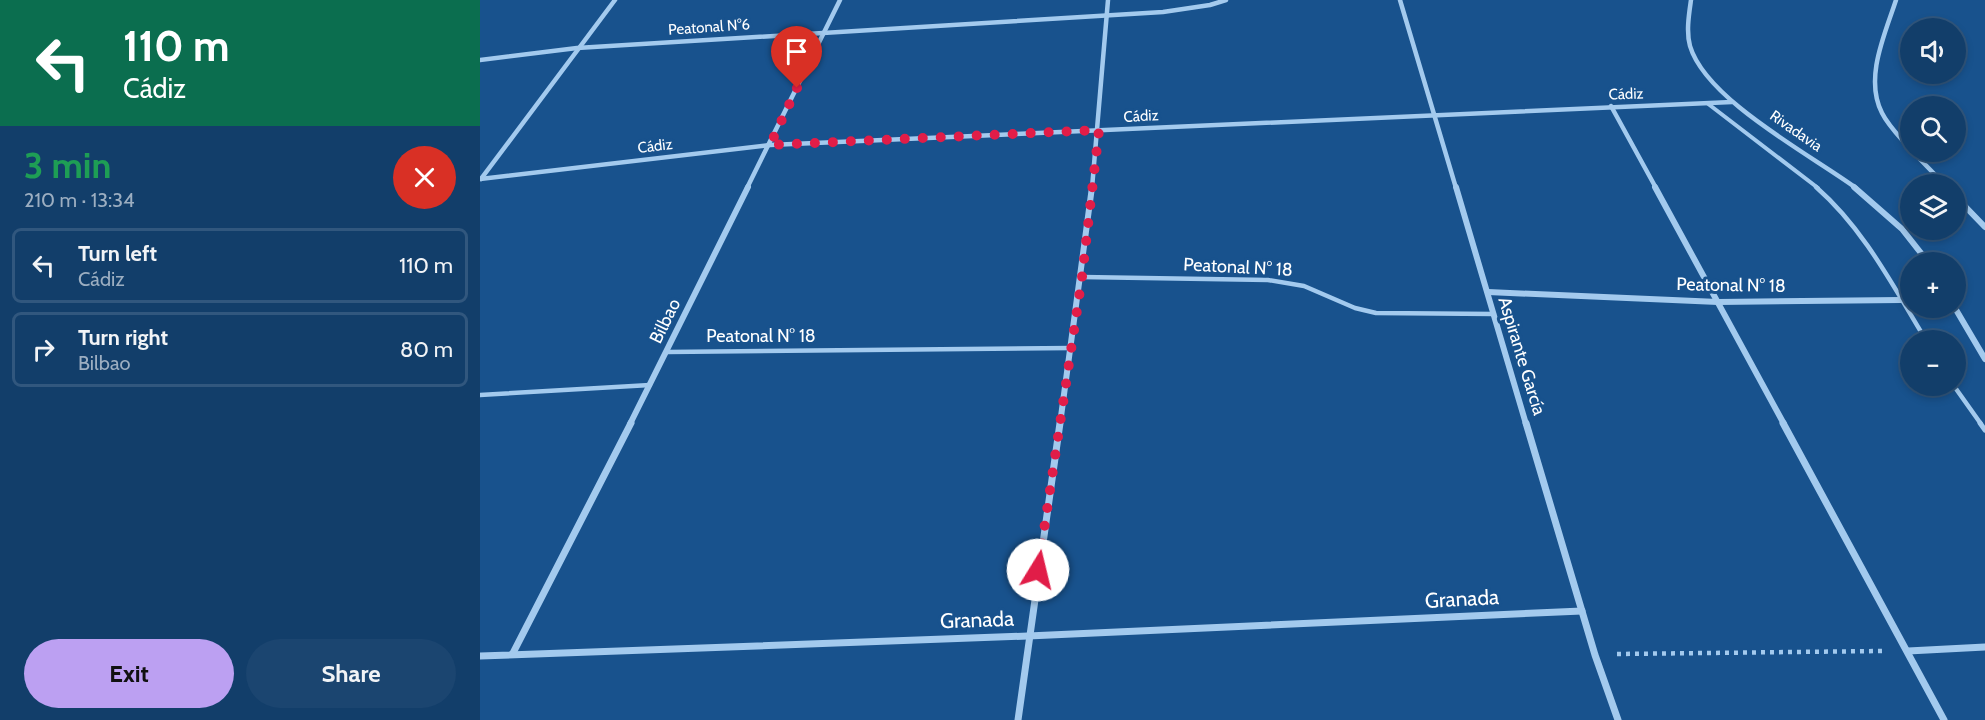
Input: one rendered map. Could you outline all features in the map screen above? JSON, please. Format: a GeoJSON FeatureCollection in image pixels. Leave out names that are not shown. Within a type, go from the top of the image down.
{"type":"FeatureCollection","features":[{"type":"Feature","properties":{"kind":"street"},"geometry":{"type":"LineString","coordinates":[[481,179],[615,0]]}},
{"type":"Feature","properties":{"kind":"street","name":"Bilbao"},"geometry":{"type":"LineString","coordinates":[[513,654],[667,352],[840,0]]}},
{"type":"Feature","properties":{"kind":"street"},"geometry":{"type":"LineString","coordinates":[[1018,720],[1028,636],[1082,277],[1099,130],[1108,0]]}},
{"type":"Feature","properties":{"kind":"street","name":"Peatonal N°6"},"geometry":{"type":"LineString","coordinates":[[480,60],[577,48],[824,31],[1163,12],[1210,5],[1226,0]]}},
{"type":"Feature","properties":{"kind":"street","name":"Aspirante García"},"geometry":{"type":"LineString","coordinates":[[1400,0],[1595,655],[1618,720]]}},
{"type":"Feature","properties":{"kind":"street","name":"Rivadavia"},"geometry":{"type":"LineString","coordinates":[[1690,0],[1688,18],[1690,47],[1704,72],[1732,102],[1875,203],[1921,252]]}},
{"type":"Feature","properties":{"kind":"street"},"geometry":{"type":"LineString","coordinates":[[1896,0],[1876,69],[1874,85],[1881,111],[1900,136]]}},
{"type":"Feature","properties":{"kind":"street","name":"Cádiz"},"geometry":{"type":"LineString","coordinates":[[481,179],[770,145],[1732,102]]}},
{"type":"Feature","properties":{"kind":"street"},"geometry":{"type":"LineString","coordinates":[[1611,106],[1944,720]]}},
{"type":"Feature","properties":{"kind":"street"},"geometry":{"type":"LineString","coordinates":[[1923,162],[1934,174]]}},
{"type":"Feature","properties":{"kind":"street"},"geometry":{"type":"LineString","coordinates":[[1966,207],[1985,227]]}},
{"type":"Feature","properties":{"kind":"street","name":"Peatonal N° 18"},"geometry":{"type":"LineString","coordinates":[[1488,292],[1718,302],[1900,300]]}},
{"type":"Feature","properties":{"kind":"street"},"geometry":{"type":"LineString","coordinates":[[1960,318],[1985,359]]}},
{"type":"Feature","properties":{"kind":"street","name":"Granada"},"geometry":{"type":"LineString","coordinates":[[480,656],[1028,636],[1582,611]]}},
{"type":"Feature","properties":{"kind":"street"},"geometry":{"type":"LineString","coordinates":[[1908,651],[1985,647]]}},
{"type":"Feature","properties":{"kind":"lane"},"geometry":{"type":"LineString","coordinates":[[1707,103],[1839,207],[1863,237],[1900,298]]}},
{"type":"Feature","properties":{"kind":"lane","name":"Peatonal N° 18"},"geometry":{"type":"LineString","coordinates":[[1082,277],[1268,280],[1304,286],[1355,308],[1376,313],[1494,314]]}},
{"type":"Feature","properties":{"kind":"lane","name":"Peatonal N° 18"},"geometry":{"type":"LineString","coordinates":[[667,352],[1072,348]]}},
{"type":"Feature","properties":{"kind":"lane"},"geometry":{"type":"LineString","coordinates":[[480,395],[650,385]]}},
{"type":"Feature","properties":{"kind":"lane"},"geometry":{"type":"LineString","coordinates":[[1961,396],[1985,430]]}},
{"type":"Feature","properties":{"kind":"path"},"geometry":{"type":"LineString","coordinates":[[1595,655],[1908,651]]}},
{"type":"Feature","properties":{"kind":"route"},"geometry":{"type":"LineString","coordinates":[[797,88],[770,145],[1099,130],[1082,277],[1038,570]]}}]}
